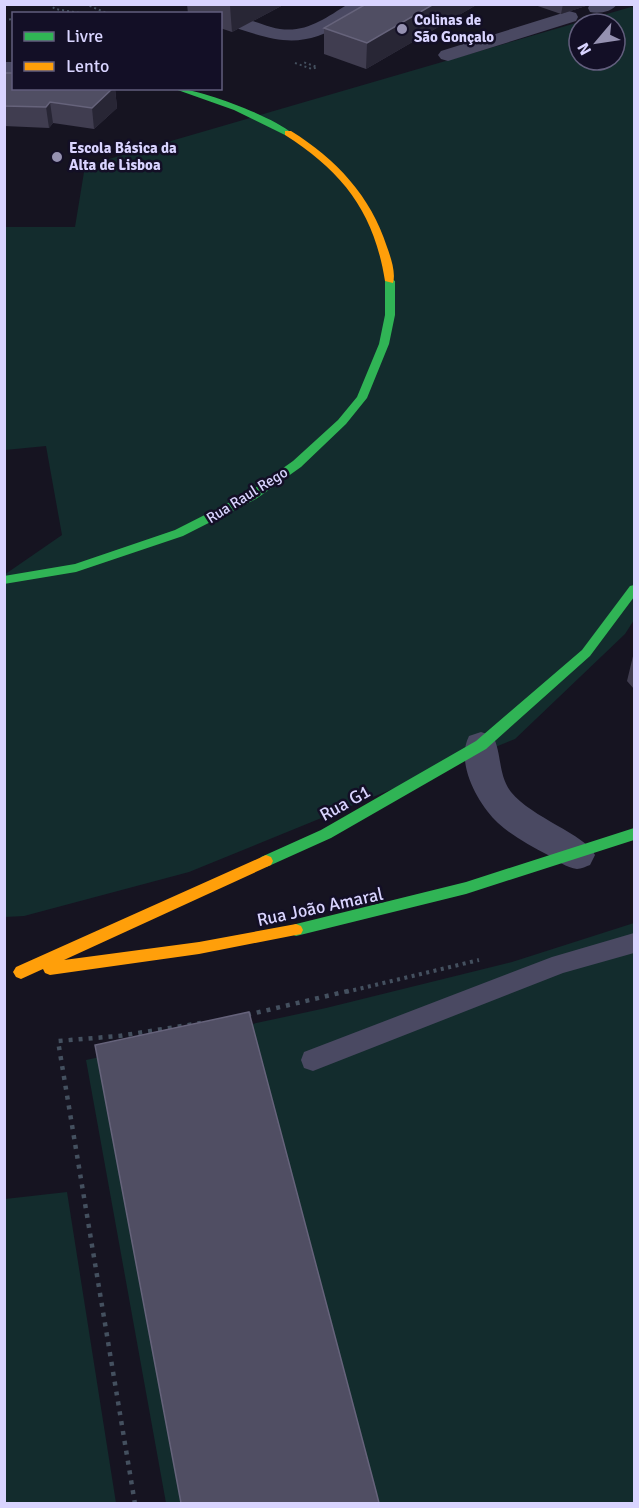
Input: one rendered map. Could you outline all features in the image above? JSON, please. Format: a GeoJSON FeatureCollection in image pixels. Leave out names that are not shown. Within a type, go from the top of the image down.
{"type":"FeatureCollection","features":[{"type":"Feature","properties":{"kind":"street"},"geometry":{"type":"LineString","coordinates":[[246,25],[296,38],[308,35],[362,4]]}},
{"type":"Feature","properties":{"kind":"street"},"geometry":{"type":"LineString","coordinates":[[448,55],[567,18]]}},
{"type":"Feature","properties":{"kind":"street","name":"Rua Raul Rego"},"geometry":{"type":"LineString","coordinates":[[4,580],[75,568],[153,543],[219,515],[256,493],[274,482],[321,443],[360,400],[383,350],[392,303],[390,263],[376,222],[357,191],[330,162],[297,138],[257,117],[217,100],[183,90]]}},
{"type":"Feature","properties":{"kind":"street","name":"Rua G1"},"geometry":{"type":"LineString","coordinates":[[21,972],[326,834],[481,745],[586,652],[634,589]]}},
{"type":"Feature","properties":{"kind":"street"},"geometry":{"type":"LineString","coordinates":[[481,745],[485,774],[496,799],[518,822],[578,855]]}},
{"type":"Feature","properties":{"kind":"street","name":"Rua João Amaral"},"geometry":{"type":"LineString","coordinates":[[4,973],[139,958],[256,940],[369,916],[466,890],[578,855],[634,834]]}},
{"type":"Feature","properties":{"kind":"lane"},"geometry":{"type":"LineString","coordinates":[[313,1060],[560,964],[634,943]]}},
{"type":"Feature","properties":{"kind":"path"},"geometry":{"type":"LineString","coordinates":[[49,4],[54,9],[74,12]]}},
{"type":"Feature","properties":{"kind":"path"},"geometry":{"type":"LineString","coordinates":[[85,4],[104,12]]}},
{"type":"Feature","properties":{"kind":"path"},"geometry":{"type":"LineString","coordinates":[[235,1017],[270,1012],[483,959]]}},
{"type":"Feature","properties":{"kind":"path"},"geometry":{"type":"LineString","coordinates":[[135,1503],[58,1041],[119,1036],[212,1021]]}},
{"type":"Feature","properties":{"kind":"green space"},"geometry":{"type":"Polygon","coordinates":[[[634,8],[634,620],[625,634],[515,739],[189,872],[24,916],[5,917],[4,575],[62,535],[46,446],[5,450],[5,227],[75,227],[85,166],[567,26],[567,72],[627,72],[627,12],[614,12],[634,8]]]}},
{"type":"Feature","properties":{"kind":"green space"},"geometry":{"type":"Polygon","coordinates":[[[634,923],[634,1503],[166,1503],[86,1060],[326,1008],[512,962],[634,923]]]}},
{"type":"Feature","properties":{"kind":"green space"},"geometry":{"type":"Polygon","coordinates":[[[67,1192],[116,1503],[5,1503],[5,1199],[67,1192]]]}},
{"type":"Feature","properties":{"kind":"building"},"geometry":{"type":"Polygon","coordinates":[[[366,4],[434,4],[367,43],[324,28],[366,4]]]}},
{"type":"Feature","properties":{"kind":"building"},"geometry":{"type":"Polygon","coordinates":[[[4,73],[12,73],[12,90],[111,90],[92,108],[50,102],[46,107],[4,106],[4,73]]]}},
{"type":"Feature","properties":{"kind":"building"},"geometry":{"type":"Polygon","coordinates":[[[249,1012],[379,1503],[181,1503],[95,1045],[249,1012]]]}},
{"type":"Feature","properties":{"kind":"traffic: fast"},"geometry":{"type":"LineString","coordinates":[[182,90],[237,108],[288,133]]}},
{"type":"Feature","properties":{"kind":"traffic: fast"},"geometry":{"type":"LineString","coordinates":[[4,580],[76,568],[179,533],[252,496],[297,464],[342,422],[362,398],[384,344],[390,315],[390,281]]}},
{"type":"Feature","properties":{"kind":"traffic: fast"},"geometry":{"type":"LineString","coordinates":[[266,861],[326,834],[481,745],[586,653],[634,589]]}},
{"type":"Feature","properties":{"kind":"traffic: fast"},"geometry":{"type":"LineString","coordinates":[[296,930],[466,888],[634,834]]}},
{"type":"Feature","properties":{"kind":"traffic: slow"},"geometry":{"type":"LineString","coordinates":[[288,133],[327,160],[357,195],[379,235],[390,281]]}},
{"type":"Feature","properties":{"kind":"traffic: slow"},"geometry":{"type":"LineString","coordinates":[[21,972],[266,861]]}},
{"type":"Feature","properties":{"kind":"traffic: slow"},"geometry":{"type":"LineString","coordinates":[[50,968],[199,948],[296,930]]}},
{"type":"Feature","properties":{"kind":"place","name":"Colinas de São Gonçalo"},"geometry":{"type":"Point","coordinates":[402,29]}},
{"type":"Feature","properties":{"kind":"place","name":"Escola Básica da Alta de Lisboa"},"geometry":{"type":"Point","coordinates":[57,157]}}]}
